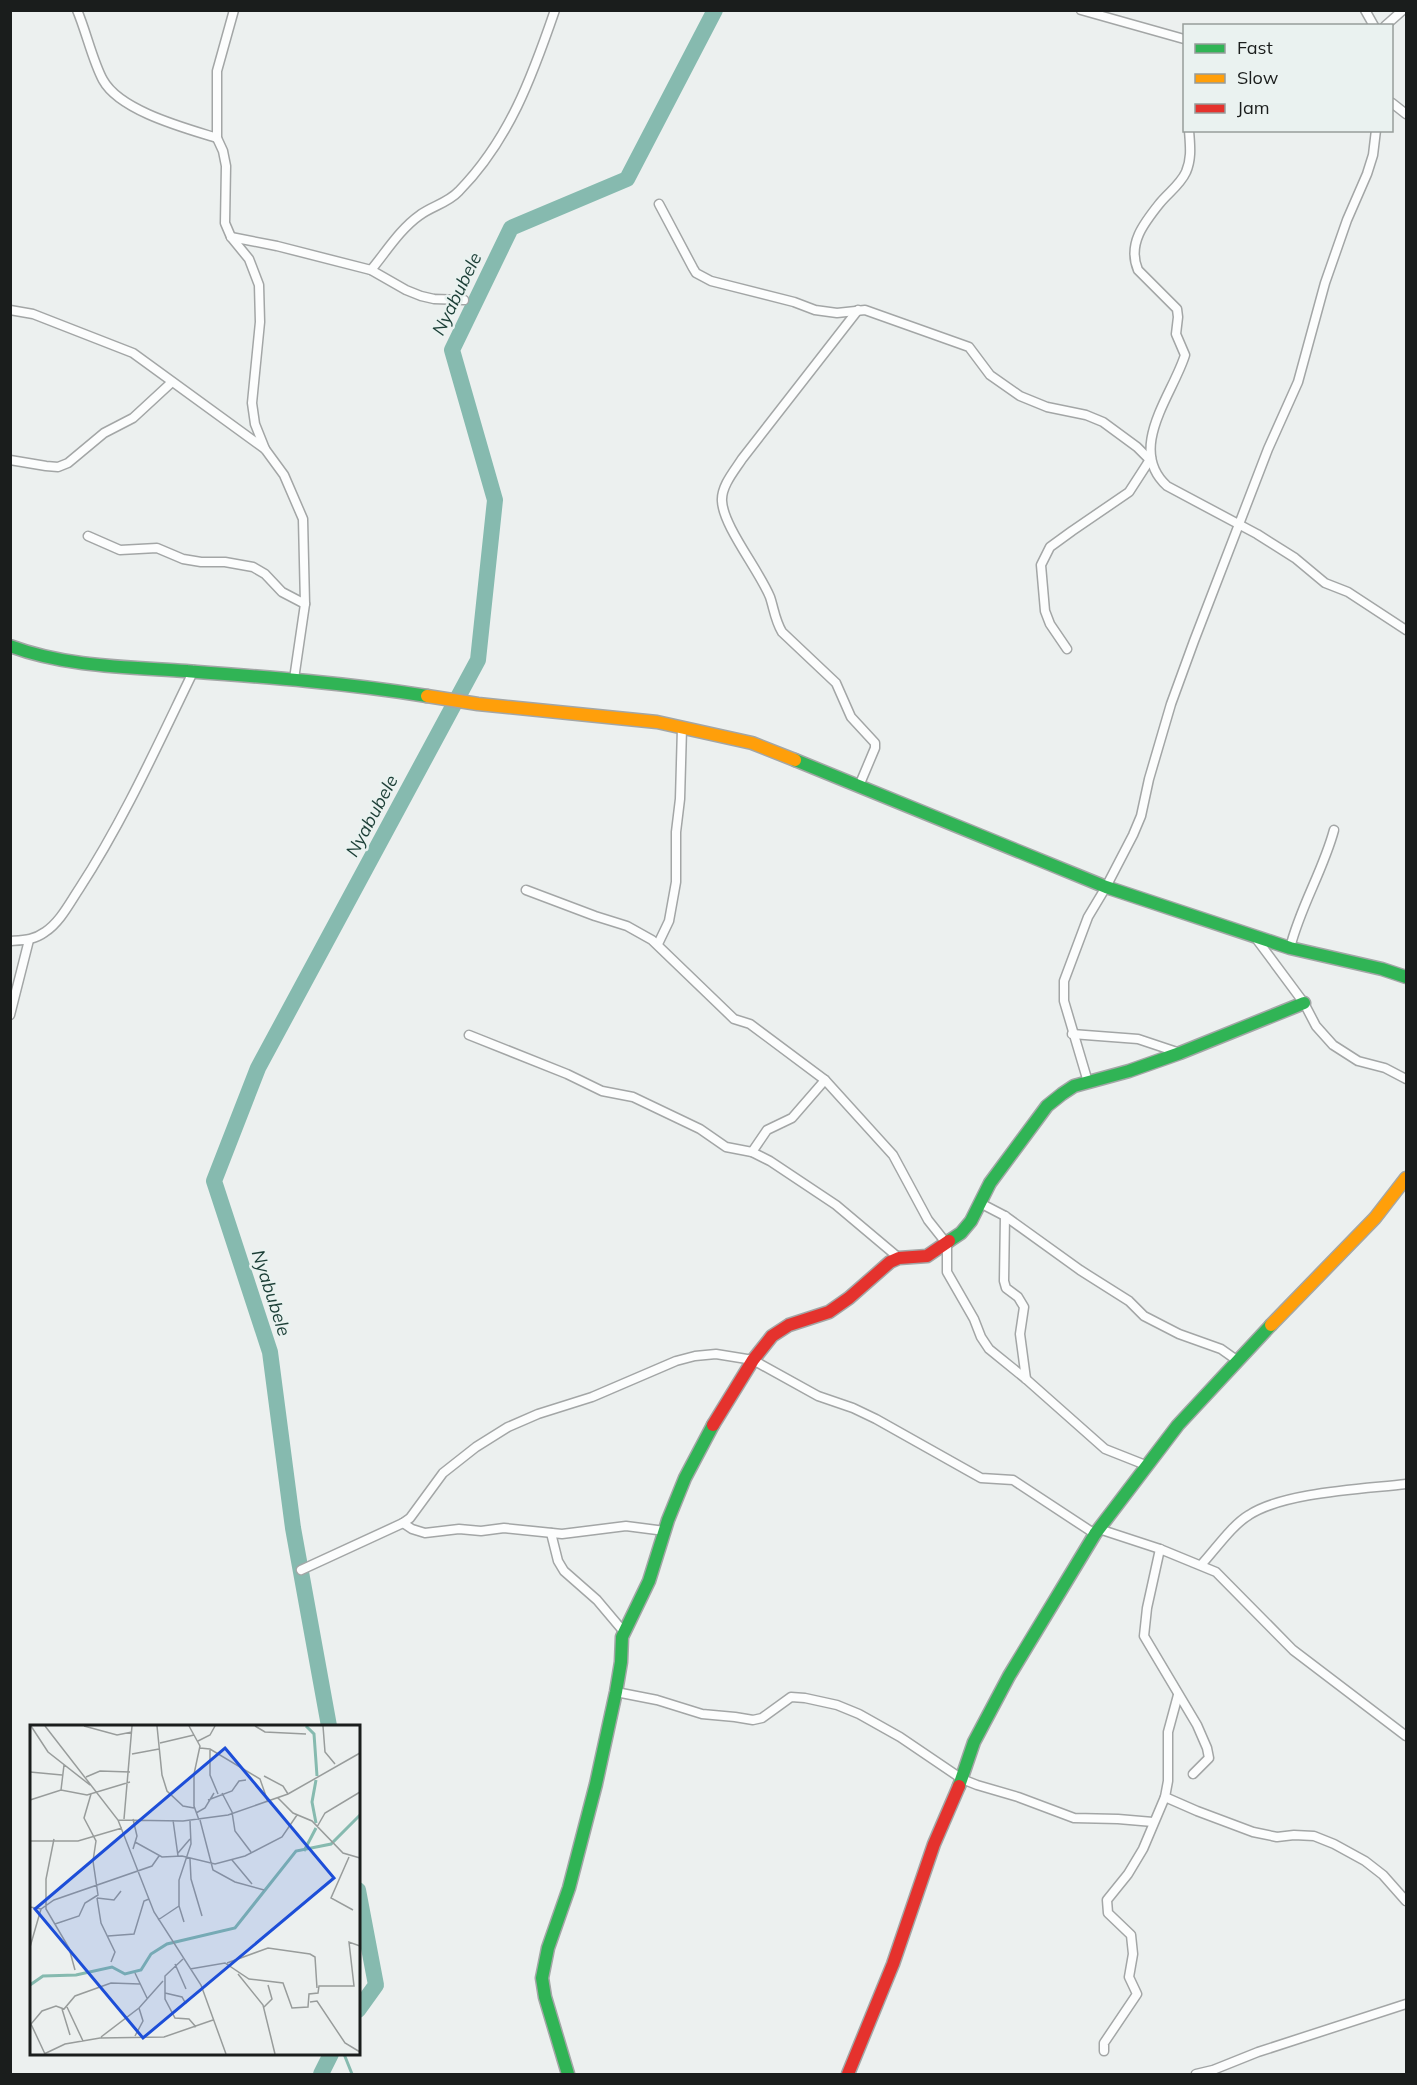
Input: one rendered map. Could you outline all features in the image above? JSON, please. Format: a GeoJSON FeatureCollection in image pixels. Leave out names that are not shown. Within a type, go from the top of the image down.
{"type":"FeatureCollection","features":[{"type":"Feature","properties":{"kind":"street"},"geometry":{"type":"LineString","coordinates":[[77,10],[103,80],[114,95],[124,102],[179,127],[217,138]]}},
{"type":"Feature","properties":{"kind":"street"},"geometry":{"type":"LineString","coordinates":[[234,10],[217,71],[217,138],[226,166],[225,223],[231,237],[249,259],[259,285],[260,322],[252,403],[255,423],[265,449],[284,475],[303,519],[305,604],[294,679]]}},
{"type":"Feature","properties":{"kind":"street"},"geometry":{"type":"LineString","coordinates":[[371,270],[407,227],[420,215],[457,193],[489,157],[506,131],[526,87],[555,10]]}},
{"type":"Feature","properties":{"kind":"street"},"geometry":{"type":"LineString","coordinates":[[1082,10],[1183,38]]}},
{"type":"Feature","properties":{"kind":"street"},"geometry":{"type":"LineString","coordinates":[[1365,10],[1373,24]]}},
{"type":"Feature","properties":{"kind":"street"},"geometry":{"type":"LineString","coordinates":[[1388,24],[1405,11]]}},
{"type":"Feature","properties":{"kind":"street"},"geometry":{"type":"LineString","coordinates":[[1393,104],[1407,114]]}},
{"type":"Feature","properties":{"kind":"street"},"geometry":{"type":"LineString","coordinates":[[1067,648],[1050,624],[1045,611],[1041,565],[1050,547],[1129,492],[1150,459],[1152,432],[1185,355],[1176,334],[1177,309],[1138,270],[1134,246],[1160,203],[1179,184],[1186,172],[1191,157],[1189,132]]}},
{"type":"Feature","properties":{"kind":"street"},"geometry":{"type":"LineString","coordinates":[[1088,1083],[1064,1001],[1064,981],[1084,925],[1106,887],[1141,816],[1149,779],[1171,704],[1268,448],[1298,382],[1325,283],[1347,220],[1367,174],[1376,132]]}},
{"type":"Feature","properties":{"kind":"street"},"geometry":{"type":"LineString","coordinates":[[659,204],[696,273],[705,279],[794,302],[815,310],[844,313],[865,310],[969,346],[990,375],[1011,390],[1047,407],[1086,415],[1102,422],[1150,459],[1159,479],[1167,486],[1294,558],[1326,583],[1348,592],[1407,630]]}},
{"type":"Feature","properties":{"kind":"street"},"geometry":{"type":"LineString","coordinates":[[231,237],[371,270],[421,296],[464,300]]}},
{"type":"Feature","properties":{"kind":"street"},"geometry":{"type":"LineString","coordinates":[[10,310],[33,314],[134,353],[265,449]]}},
{"type":"Feature","properties":{"kind":"street"},"geometry":{"type":"LineString","coordinates":[[858,310],[742,459],[728,480],[722,498],[724,515],[770,597],[776,622],[782,632],[836,683],[851,717],[876,743],[859,786]]}},
{"type":"Feature","properties":{"kind":"street"},"geometry":{"type":"LineString","coordinates":[[10,460],[58,467],[68,463],[104,433],[133,418],[172,382]]}},
{"type":"Feature","properties":{"kind":"street"},"geometry":{"type":"LineString","coordinates":[[88,536],[120,550],[157,549],[183,559],[253,567],[265,574],[282,592],[305,604]]}},
{"type":"Feature","properties":{"kind":"street"},"geometry":{"type":"LineString","coordinates":[[10,646],[34,655],[87,664],[294,679],[478,704],[657,722],[752,743],[1106,887],[1290,948],[1407,977]]}},
{"type":"Feature","properties":{"kind":"street"},"geometry":{"type":"LineString","coordinates":[[10,941],[29,940],[46,931],[62,915],[121,819],[194,670]]}},
{"type":"Feature","properties":{"kind":"street"},"geometry":{"type":"LineString","coordinates":[[658,945],[669,921],[676,882],[676,832],[680,799],[682,728]]}},
{"type":"Feature","properties":{"kind":"street"},"geometry":{"type":"LineString","coordinates":[[1290,948],[1295,927],[1320,871],[1334,830]]}},
{"type":"Feature","properties":{"kind":"street"},"geometry":{"type":"LineString","coordinates":[[526,890],[627,926],[658,945],[734,1019],[750,1024],[825,1080],[893,1155],[928,1220],[947,1244],[947,1272],[989,1348],[1105,1449],[1148,1466]]}},
{"type":"Feature","properties":{"kind":"street"},"geometry":{"type":"LineString","coordinates":[[1255,937],[1304,1003],[1316,1026],[1341,1051],[1358,1061],[1384,1068],[1407,1079]]}},
{"type":"Feature","properties":{"kind":"street"},"geometry":{"type":"LineString","coordinates":[[10,1015],[29,940]]}},
{"type":"Feature","properties":{"kind":"street"},"geometry":{"type":"LineString","coordinates":[[568,2074],[545,1997],[544,1967],[596,1784],[616,1692],[624,1632],[649,1581],[685,1478],[704,1441],[753,1360],[772,1336],[789,1325],[829,1312],[849,1298],[890,1262],[899,1258],[927,1256],[947,1244],[966,1227],[990,1183],[1047,1106],[1074,1086],[1180,1053],[1304,1003]]}},
{"type":"Feature","properties":{"kind":"street"},"geometry":{"type":"LineString","coordinates":[[1072,1034],[1138,1039],[1180,1053]]}},
{"type":"Feature","properties":{"kind":"street"},"geometry":{"type":"LineString","coordinates":[[469,1035],[567,1074],[602,1091],[633,1097],[700,1129],[726,1147],[752,1152],[792,1174],[820,1194],[899,1258]]}},
{"type":"Feature","properties":{"kind":"street"},"geometry":{"type":"LineString","coordinates":[[752,1152],[767,1130],[792,1118],[825,1080]]}},
{"type":"Feature","properties":{"kind":"street"},"geometry":{"type":"LineString","coordinates":[[851,2073],[893,1964],[934,1844],[962,1779],[974,1742],[992,1706],[1097,1532],[1178,1425],[1375,1218],[1407,1178]]}},
{"type":"Feature","properties":{"kind":"street"},"geometry":{"type":"LineString","coordinates":[[980,1203],[1005,1216],[1080,1270],[1130,1301],[1144,1316],[1179,1334],[1221,1349],[1238,1360]]}},
{"type":"Feature","properties":{"kind":"street"},"geometry":{"type":"LineString","coordinates":[[1005,1216],[1004,1281],[1006,1288],[1018,1297],[1024,1307],[1020,1334],[1026,1379]]}},
{"type":"Feature","properties":{"kind":"street"},"geometry":{"type":"LineString","coordinates":[[301,1570],[404,1523],[443,1473],[476,1447],[508,1427],[538,1414],[592,1397],[676,1361],[716,1354],[753,1360],[818,1396],[876,1419],[981,1478],[1013,1480],[1020,1483],[1097,1532],[1160,1549],[1201,1565],[1223,1577],[1293,1650],[1407,1736]]}},
{"type":"Feature","properties":{"kind":"street"},"geometry":{"type":"LineString","coordinates":[[1201,1565],[1247,1515],[1275,1503],[1337,1492],[1407,1484]]}},
{"type":"Feature","properties":{"kind":"street"},"geometry":{"type":"LineString","coordinates":[[404,1523],[412,1529],[425,1533],[459,1529],[481,1531],[504,1528],[551,1533],[578,1533],[626,1526],[665,1531]]}},
{"type":"Feature","properties":{"kind":"street"},"geometry":{"type":"LineString","coordinates":[[551,1533],[558,1561],[564,1571],[597,1600],[624,1632]]}},
{"type":"Feature","properties":{"kind":"street"},"geometry":{"type":"LineString","coordinates":[[1160,1549],[1147,1608],[1144,1636],[1197,1725],[1207,1748],[1209,1758],[1193,1774]]}},
{"type":"Feature","properties":{"kind":"street"},"geometry":{"type":"LineString","coordinates":[[616,1692],[657,1700],[702,1714],[753,1720],[762,1718],[791,1697],[837,1705],[859,1714],[900,1737],[962,1779],[977,1785],[1018,1797],[1074,1818],[1153,1822]]}},
{"type":"Feature","properties":{"kind":"street"},"geometry":{"type":"LineString","coordinates":[[1104,2050],[1104,2043],[1137,1994],[1130,1977],[1133,1954],[1131,1935],[1108,1913],[1107,1900],[1128,1874],[1143,1849],[1165,1797],[1168,1781],[1168,1732],[1178,1695]]}},
{"type":"Feature","properties":{"kind":"street"},"geometry":{"type":"LineString","coordinates":[[1165,1797],[1253,1832],[1277,1837],[1307,1834],[1335,1844],[1365,1861],[1383,1875],[1407,1901]]}},
{"type":"Feature","properties":{"kind":"street"},"geometry":{"type":"LineString","coordinates":[[1196,2074],[1407,2004]]}},
{"type":"Feature","properties":{"kind":"waterway","name":"Nyabubele"},"geometry":{"type":"LineString","coordinates":[[329,1725],[293,1528],[270,1352],[214,1181],[258,1068],[478,660],[495,500],[452,350],[511,228],[627,179],[715,10]]}},
{"type":"Feature","properties":{"kind":"waterway","name":"Nyabubele"},"geometry":{"type":"LineString","coordinates":[[360,1901],[376,1985],[360,2007]]}},
{"type":"Feature","properties":{"kind":"waterway","name":"Nyabubele"},"geometry":{"type":"LineString","coordinates":[[321,2074],[330,2055]]}},
{"type":"Feature","properties":{"kind":"waterway"},"geometry":{"type":"LineString","coordinates":[[344,2055],[352,2074]]}},
{"type":"Feature","properties":{"kind":"traffic: fast"},"geometry":{"type":"LineString","coordinates":[[10,646],[53,658],[97,665],[306,681],[427,696]]}},
{"type":"Feature","properties":{"kind":"traffic: fast"},"geometry":{"type":"LineString","coordinates":[[795,760],[1106,887],[1290,948],[1382,969],[1406,977]]}},
{"type":"Feature","properties":{"kind":"traffic: fast"},"geometry":{"type":"LineString","coordinates":[[949,1241],[961,1233],[971,1221],[990,1183],[1047,1106],[1062,1094],[1074,1086],[1129,1071],[1180,1053],[1304,1003]]}},
{"type":"Feature","properties":{"kind":"traffic: fast"},"geometry":{"type":"LineString","coordinates":[[959,1786],[974,1742],[1009,1676],[1095,1534],[1178,1425],[1271,1325]]}},
{"type":"Feature","properties":{"kind":"traffic: fast"},"geometry":{"type":"LineString","coordinates":[[568,2074],[545,1997],[542,1978],[548,1948],[569,1888],[596,1784],[616,1692],[622,1637],[649,1581],[668,1520],[685,1478],[713,1425]]}},
{"type":"Feature","properties":{"kind":"traffic: slow"},"geometry":{"type":"LineString","coordinates":[[427,696],[478,704],[657,722],[752,743],[795,760]]}},
{"type":"Feature","properties":{"kind":"traffic: slow"},"geometry":{"type":"LineString","coordinates":[[1271,1325],[1375,1218],[1406,1178]]}},
{"type":"Feature","properties":{"kind":"traffic: jam"},"geometry":{"type":"LineString","coordinates":[[713,1425],[753,1360],[772,1336],[789,1325],[829,1312],[849,1298],[890,1262],[899,1258],[927,1256],[949,1241]]}},
{"type":"Feature","properties":{"kind":"traffic: jam"},"geometry":{"type":"LineString","coordinates":[[848,2074],[893,1964],[934,1844],[959,1786]]}}]}
